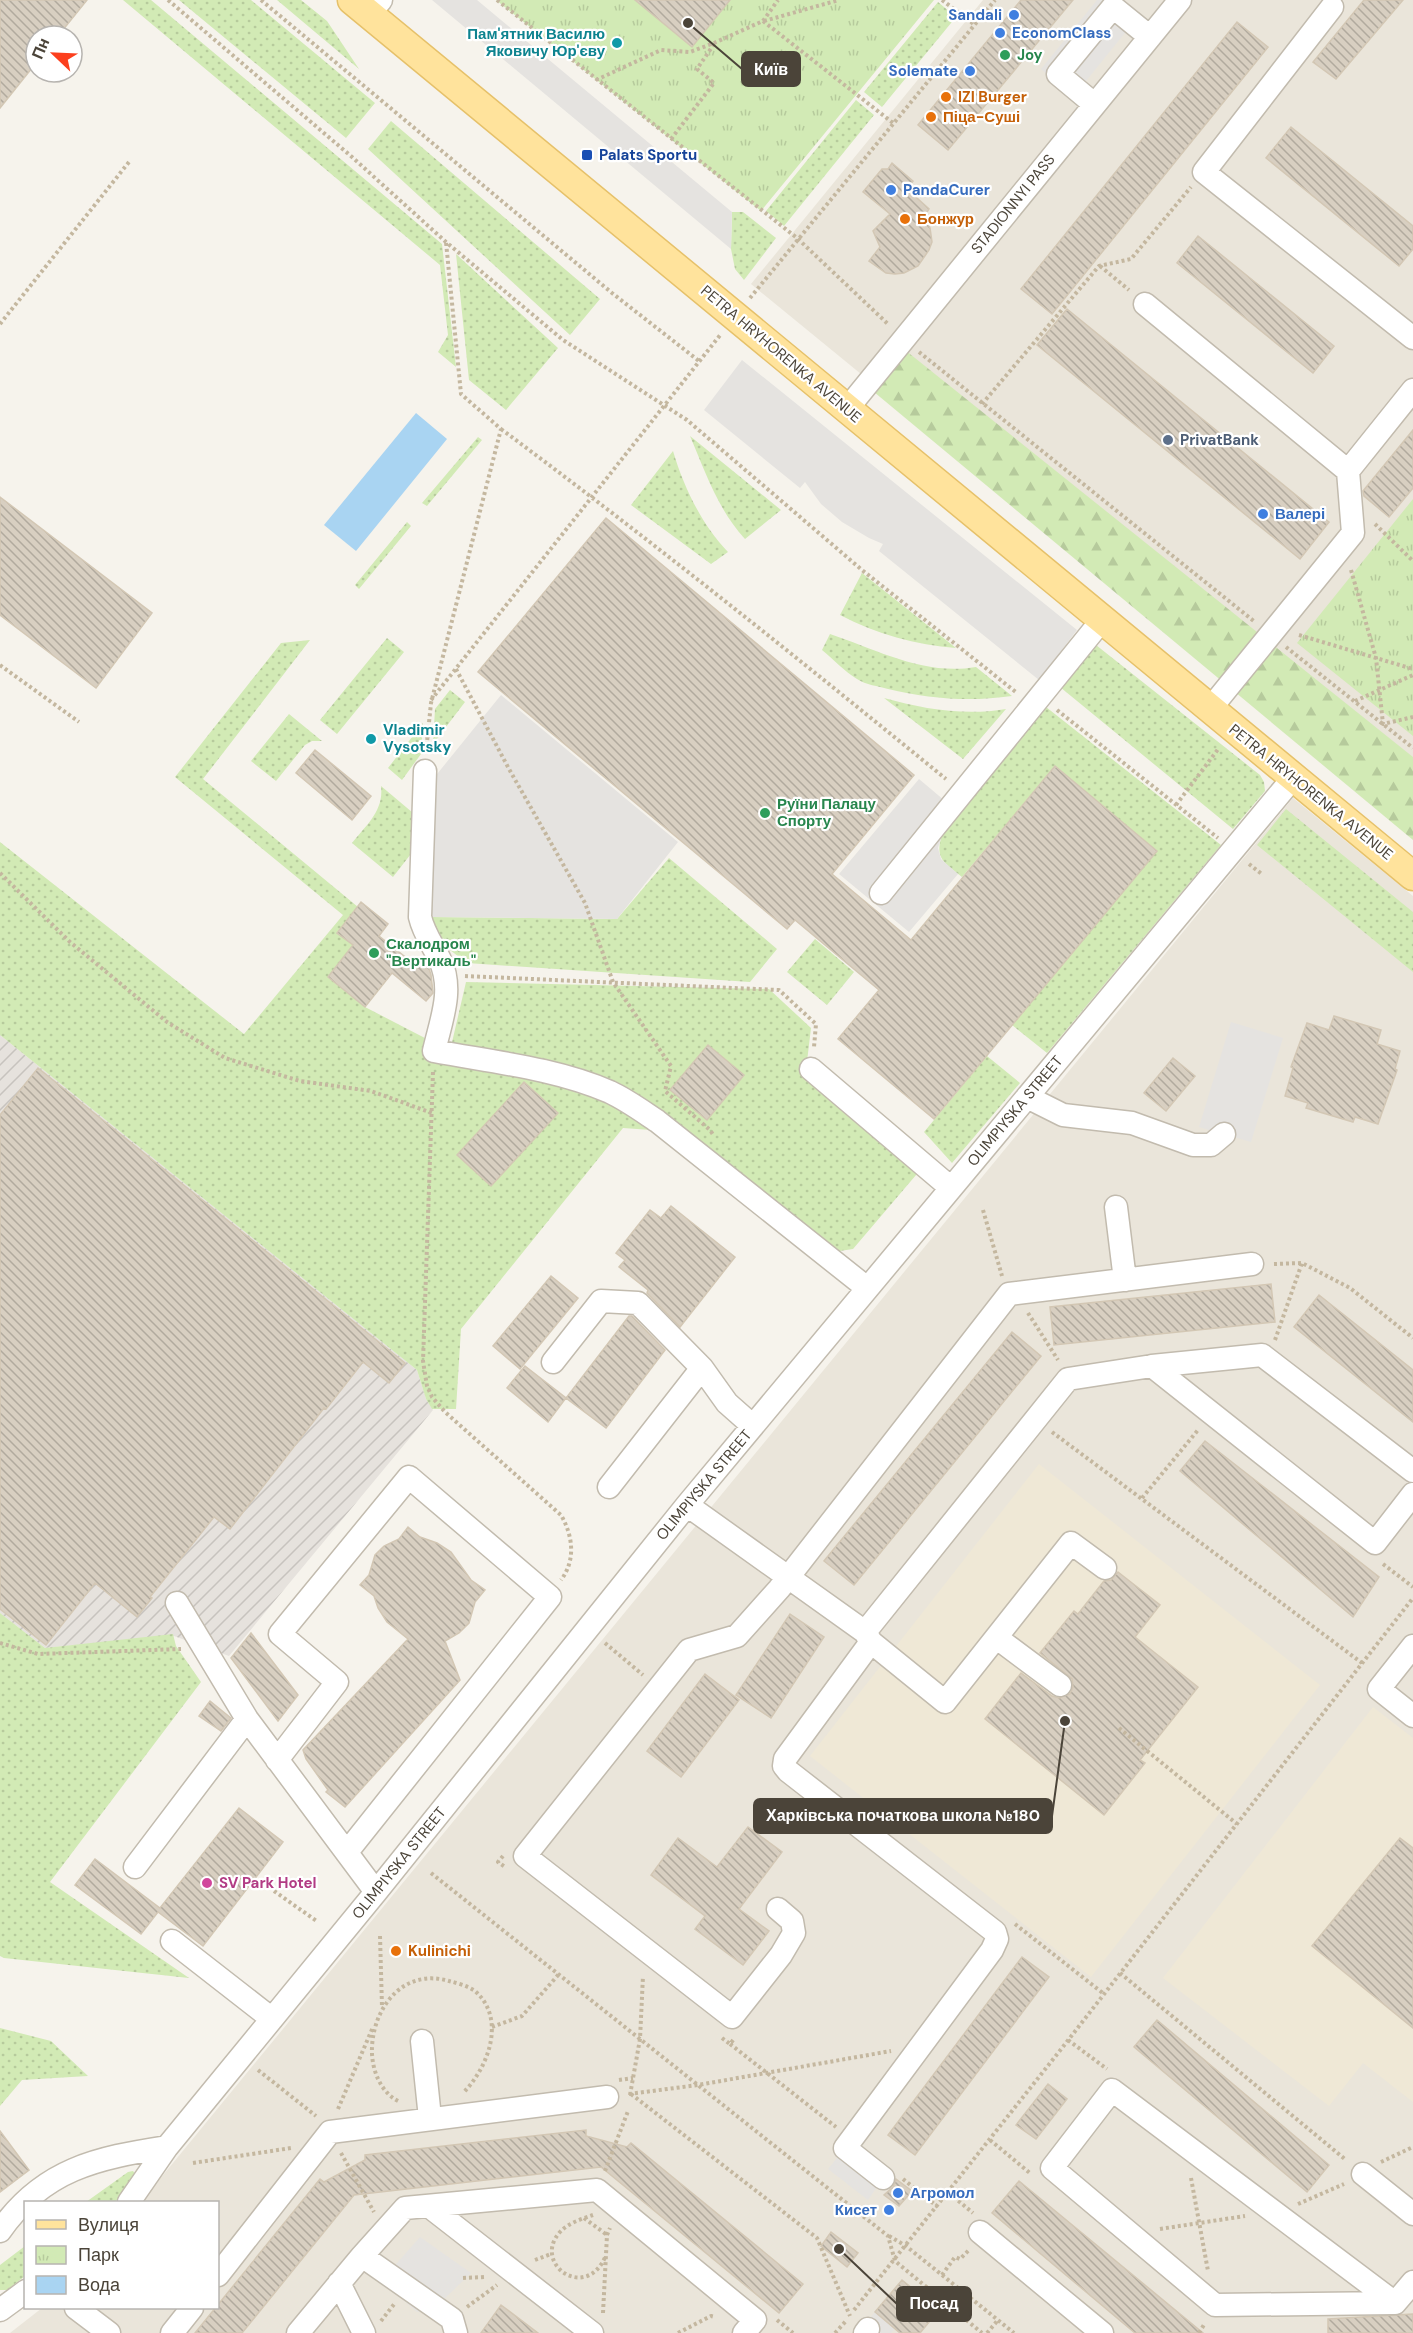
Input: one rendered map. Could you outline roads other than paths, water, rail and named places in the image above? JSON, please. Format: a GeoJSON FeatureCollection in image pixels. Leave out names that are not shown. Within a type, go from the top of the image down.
{"type":"FeatureCollection","features":[{"type":"Feature","properties":{"kind":"main road","name":"PETRA HRYHORENKA AVENUE"},"geometry":{"type":"LineString","coordinates":[[367,5],[735,316],[1210,709]]}},
{"type":"Feature","properties":{"kind":"main road","name":"PETRA HRYHORENKA АVENUE"},"geometry":{"type":"LineString","coordinates":[[1210,709],[1413,876]]}},
{"type":"Feature","properties":{"kind":"street","name":"STADIONNYI PASS"},"geometry":{"type":"LineString","coordinates":[[847,409],[1180,0]]}},
{"type":"Feature","properties":{"kind":"street"},"geometry":{"type":"LineString","coordinates":[[1331,2],[1204,172],[1413,338]]}},
{"type":"Feature","properties":{"kind":"street"},"geometry":{"type":"LineString","coordinates":[[1094,104],[1058,74],[1113,7],[1150,37]]}},
{"type":"Feature","properties":{"kind":"street"},"geometry":{"type":"LineString","coordinates":[[1145,304],[1348,471],[1353,533],[1210,709]]}},
{"type":"Feature","properties":{"kind":"street"},"geometry":{"type":"LineString","coordinates":[[1348,471],[1413,390]]}},
{"type":"Feature","properties":{"kind":"street"},"geometry":{"type":"LineString","coordinates":[[881,893],[1102,620]]}},
{"type":"Feature","properties":{"kind":"street"},"geometry":{"type":"LineString","coordinates":[[425,771],[420,917],[426,935],[440,959],[448,989],[434,1051],[556,1074],[598,1087],[630,1103],[657,1121],[867,1288]]}},
{"type":"Feature","properties":{"kind":"street","name":"OLIMPIYSKA STREET"},"geometry":{"type":"LineString","coordinates":[[130,2201],[167,2147],[376,1892],[687,1505],[1293,778]]}},
{"type":"Feature","properties":{"kind":"street"},"geometry":{"type":"LineString","coordinates":[[811,1069],[951,1188]]}},
{"type":"Feature","properties":{"kind":"street"},"geometry":{"type":"LineString","coordinates":[[1027,1097],[1063,1115],[1132,1123],[1192,1145],[1211,1146],[1224,1134]]}},
{"type":"Feature","properties":{"kind":"street"},"geometry":{"type":"LineString","coordinates":[[1116,1207],[1125,1280]]}},
{"type":"Feature","properties":{"kind":"street"},"geometry":{"type":"LineString","coordinates":[[778,1909],[792,1921],[794,1933],[781,1954],[732,2017],[525,1856],[689,1650],[737,1636],[788,1578],[1009,1294],[1252,1264]]}},
{"type":"Feature","properties":{"kind":"street"},"geometry":{"type":"LineString","coordinates":[[553,1362],[601,1301],[638,1303],[702,1368],[727,1403],[753,1426]]}},
{"type":"Feature","properties":{"kind":"street"},"geometry":{"type":"LineString","coordinates":[[892,2178],[845,2148],[992,1950],[997,1939],[995,1932],[784,1766],[785,1759],[868,1637],[1068,1379],[1152,1365],[1262,1355],[1413,1471]]}},
{"type":"Feature","properties":{"kind":"street"},"geometry":{"type":"LineString","coordinates":[[1152,1365],[1375,1543],[1413,1494]]}},
{"type":"Feature","properties":{"kind":"street"},"geometry":{"type":"LineString","coordinates":[[609,1487],[702,1368]]}},
{"type":"Feature","properties":{"kind":"street"},"geometry":{"type":"LineString","coordinates":[[277,1760],[337,1682],[280,1634],[409,1477],[550,1597],[347,1852]]}},
{"type":"Feature","properties":{"kind":"street"},"geometry":{"type":"LineString","coordinates":[[687,1505],[868,1637],[945,1702],[1071,1544],[1106,1568]]}},
{"type":"Feature","properties":{"kind":"street"},"geometry":{"type":"LineString","coordinates":[[177,1603],[248,1719],[376,1892]]}},
{"type":"Feature","properties":{"kind":"street"},"geometry":{"type":"LineString","coordinates":[[997,1638],[1060,1685]]}},
{"type":"Feature","properties":{"kind":"street"},"geometry":{"type":"LineString","coordinates":[[1413,1646],[1379,1689],[1413,1716]]}},
{"type":"Feature","properties":{"kind":"street"},"geometry":{"type":"LineString","coordinates":[[135,1867],[248,1719]]}},
{"type":"Feature","properties":{"kind":"street"},"geometry":{"type":"LineString","coordinates":[[172,1941],[272,2019]]}},
{"type":"Feature","properties":{"kind":"street"},"geometry":{"type":"LineString","coordinates":[[422,2041],[430,2118]]}},
{"type":"Feature","properties":{"kind":"street"},"geometry":{"type":"LineString","coordinates":[[1395,2303],[1112,2090],[1052,2168],[1215,2305],[1395,2303],[1413,2282]]}},
{"type":"Feature","properties":{"kind":"street"},"geometry":{"type":"LineString","coordinates":[[219,2274],[330,2132],[430,2118],[612,2105]]}},
{"type":"Feature","properties":{"kind":"street"},"geometry":{"type":"LineString","coordinates":[[26,2201],[37,2191],[73,2169],[116,2155],[167,2147]]}},
{"type":"Feature","properties":{"kind":"street"},"geometry":{"type":"LineString","coordinates":[[1363,2174],[1413,2214]]}},
{"type":"Feature","properties":{"kind":"street"},"geometry":{"type":"LineString","coordinates":[[298,2333],[405,2208],[597,2190],[755,2320],[744,2333]]}},
{"type":"Feature","properties":{"kind":"street"},"geometry":{"type":"LineString","coordinates":[[0,2231],[24,2203]]}},
{"type":"Feature","properties":{"kind":"street"},"geometry":{"type":"LineString","coordinates":[[430,2207],[597,2326]]}},
{"type":"Feature","properties":{"kind":"street"},"geometry":{"type":"LineString","coordinates":[[980,2232],[1102,2333]]}},
{"type":"Feature","properties":{"kind":"street"},"geometry":{"type":"LineString","coordinates":[[362,2256],[454,2326]]}},
{"type":"Feature","properties":{"kind":"street"},"geometry":{"type":"LineString","coordinates":[[339,2283],[371,2328]]}},
{"type":"Feature","properties":{"kind":"street"},"geometry":{"type":"LineString","coordinates":[[0,2310],[24,2292]]}},
{"type":"Feature","properties":{"kind":"street"},"geometry":{"type":"LineString","coordinates":[[79,2309],[109,2333]]}},
{"type":"Feature","properties":{"kind":"street"},"geometry":{"type":"LineString","coordinates":[[172,2333],[190,2309]]}},
{"type":"Feature","properties":{"kind":"water"},"geometry":{"type":"Polygon","coordinates":[[[416,413],[447,439],[356,551],[324,525],[416,413]]]}},
{"type":"Feature","properties":{"kind":"place","name":"Sandali"},"geometry":{"type":"Point","coordinates":[1014,15]}},
{"type":"Feature","properties":{"kind":"place","name":"Київ"},"geometry":{"type":"Point","coordinates":[688,23]}},
{"type":"Feature","properties":{"kind":"place","name":"EconomClass"},"geometry":{"type":"Point","coordinates":[1000,33]}},
{"type":"Feature","properties":{"kind":"place","name":"Пам'ятник Василю Яковичу Юр'єву"},"geometry":{"type":"Point","coordinates":[617,43]}},
{"type":"Feature","properties":{"kind":"place","name":"Joy"},"geometry":{"type":"Point","coordinates":[1005,55]}},
{"type":"Feature","properties":{"kind":"place","name":"Solemate"},"geometry":{"type":"Point","coordinates":[970,71]}},
{"type":"Feature","properties":{"kind":"place","name":"IZI Burger"},"geometry":{"type":"Point","coordinates":[946,97]}},
{"type":"Feature","properties":{"kind":"place","name":"Піца-Суші"},"geometry":{"type":"Point","coordinates":[931,117]}},
{"type":"Feature","properties":{"kind":"place","name":"Palats Sportu"},"geometry":{"type":"Point","coordinates":[587,155]}},
{"type":"Feature","properties":{"kind":"place","name":"PandaCurer"},"geometry":{"type":"Point","coordinates":[891,190]}},
{"type":"Feature","properties":{"kind":"place","name":"Бонжур"},"geometry":{"type":"Point","coordinates":[905,219]}},
{"type":"Feature","properties":{"kind":"place","name":"PrivatBank"},"geometry":{"type":"Point","coordinates":[1168,440]}},
{"type":"Feature","properties":{"kind":"place","name":"Валері"},"geometry":{"type":"Point","coordinates":[1263,514]}},
{"type":"Feature","properties":{"kind":"place","name":"Vladimir Vysotsky"},"geometry":{"type":"Point","coordinates":[371,739]}},
{"type":"Feature","properties":{"kind":"place","name":"Руїни Палацу Спорту"},"geometry":{"type":"Point","coordinates":[765,813]}},
{"type":"Feature","properties":{"kind":"place","name":"Скалодром \"Вертикаль\""},"geometry":{"type":"Point","coordinates":[374,953]}},
{"type":"Feature","properties":{"kind":"place","name":"Харківська початкова школа №180"},"geometry":{"type":"Point","coordinates":[1065,1721]}},
{"type":"Feature","properties":{"kind":"place","name":"SV Park Hotel"},"geometry":{"type":"Point","coordinates":[207,1883]}},
{"type":"Feature","properties":{"kind":"place","name":"Kulinichi"},"geometry":{"type":"Point","coordinates":[396,1951]}},
{"type":"Feature","properties":{"kind":"place","name":"Агромол"},"geometry":{"type":"Point","coordinates":[898,2193]}},
{"type":"Feature","properties":{"kind":"place","name":"Кисет"},"geometry":{"type":"Point","coordinates":[889,2210]}},
{"type":"Feature","properties":{"kind":"place","name":"Посад"},"geometry":{"type":"Point","coordinates":[839,2249]}}]}
